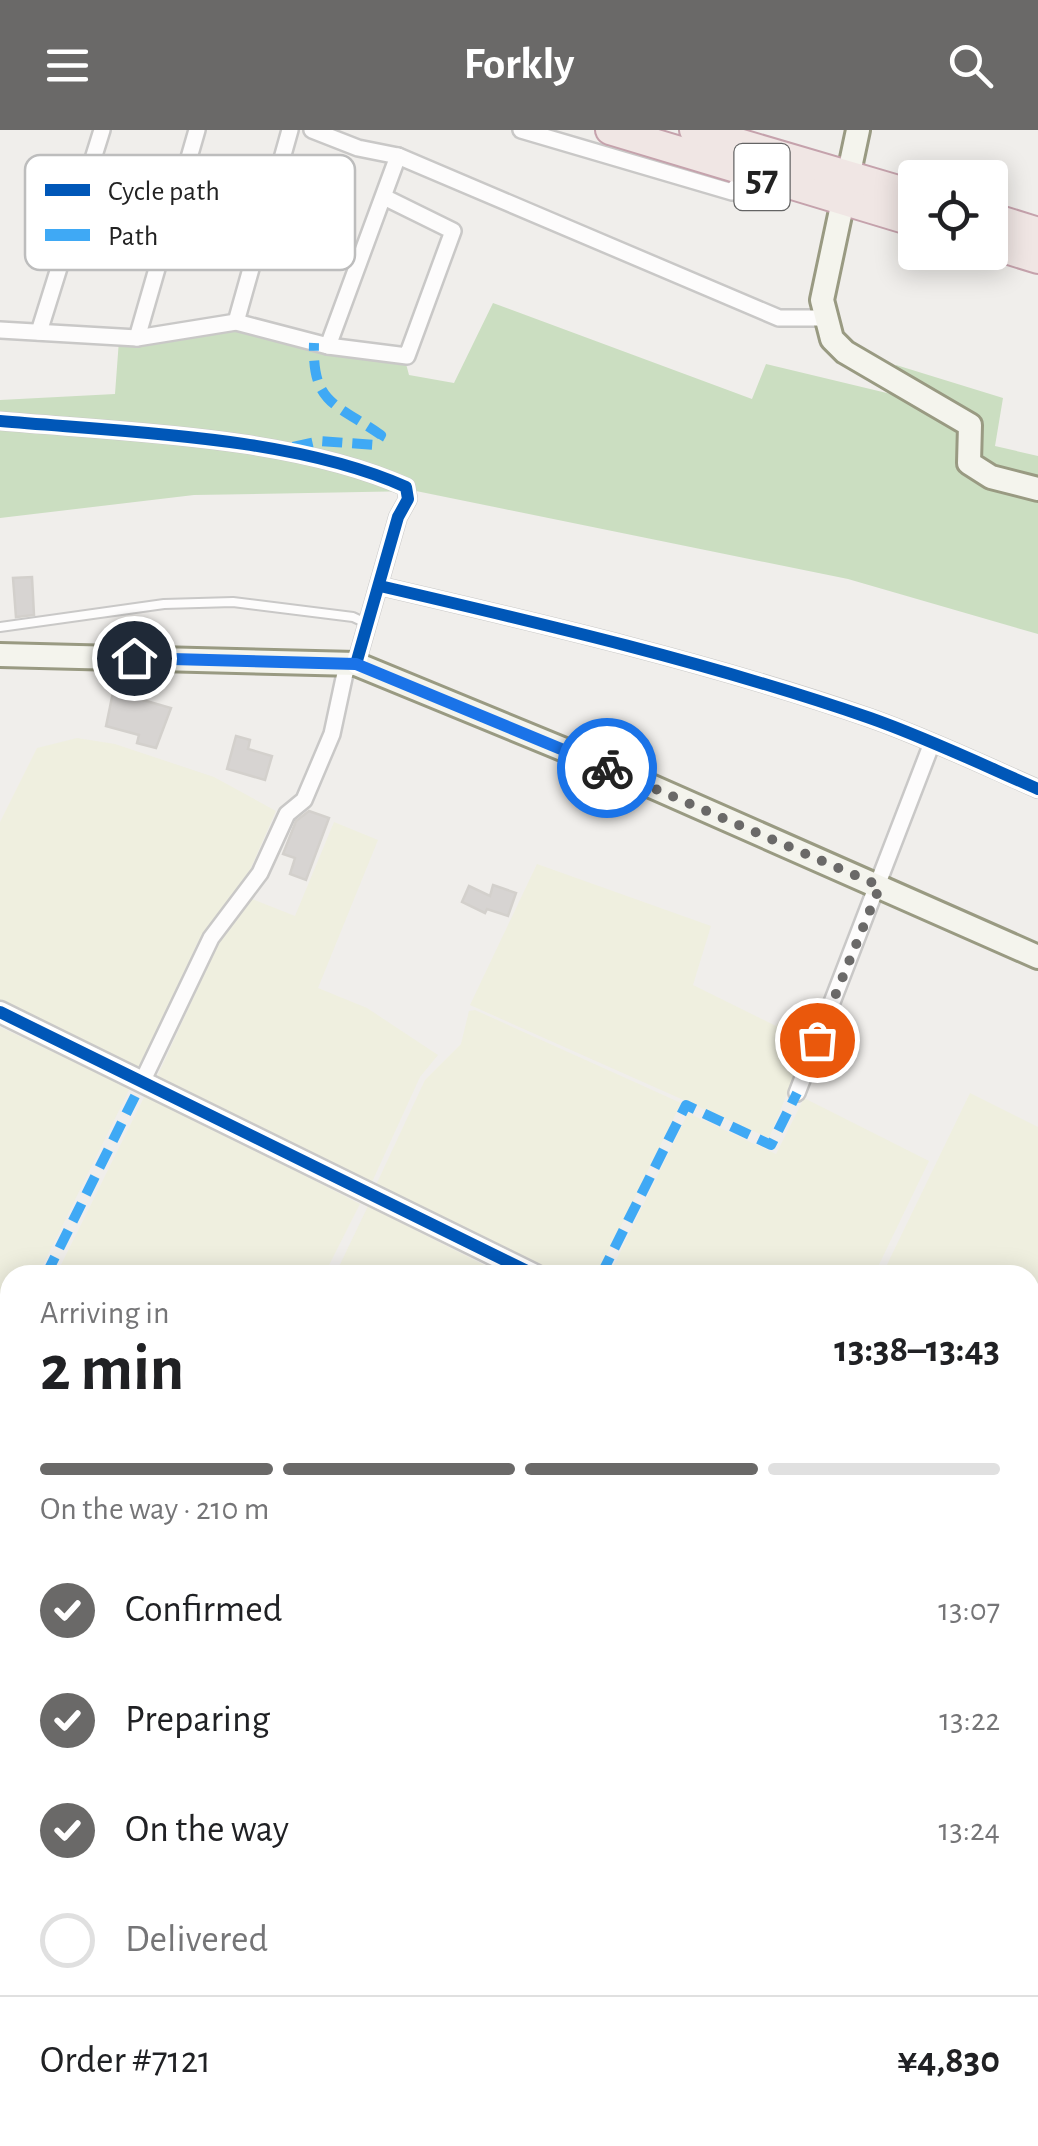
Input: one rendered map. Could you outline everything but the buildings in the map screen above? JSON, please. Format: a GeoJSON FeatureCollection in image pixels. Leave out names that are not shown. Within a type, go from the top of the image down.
{"type":"FeatureCollection","features":[{"type":"Feature","properties":{"kind":"highway","name":"57"},"geometry":{"type":"LineString","coordinates":[[610,130],[747,172],[898,193]]}},
{"type":"Feature","properties":{"kind":"highway","name":"57"},"geometry":{"type":"LineString","coordinates":[[694,130],[846,188],[898,214]]}},
{"type":"Feature","properties":{"kind":"highway"},"geometry":{"type":"LineString","coordinates":[[1008,223],[1038,232]]}},
{"type":"Feature","properties":{"kind":"highway"},"geometry":{"type":"LineString","coordinates":[[1008,250],[1038,259]]}},
{"type":"Feature","properties":{"kind":"main road"},"geometry":{"type":"LineString","coordinates":[[858,130],[822,300],[823,318],[832,339],[845,352],[970,425],[969,462],[991,477],[1038,489]]}},
{"type":"Feature","properties":{"kind":"main road"},"geometry":{"type":"LineString","coordinates":[[0,654],[351,664],[880,886],[1038,957]]}},
{"type":"Feature","properties":{"kind":"street"},"geometry":{"type":"LineString","coordinates":[[94,155],[102,130]]}},
{"type":"Feature","properties":{"kind":"street"},"geometry":{"type":"LineString","coordinates":[[189,155],[196,130]]}},
{"type":"Feature","properties":{"kind":"street"},"geometry":{"type":"LineString","coordinates":[[283,155],[290,130]]}},
{"type":"Feature","properties":{"kind":"street"},"geometry":{"type":"LineString","coordinates":[[312,130],[358,148],[398,156],[779,318],[823,318]]}},
{"type":"Feature","properties":{"kind":"street"},"geometry":{"type":"LineString","coordinates":[[358,148],[364,130]]}},
{"type":"Feature","properties":{"kind":"street"},"geometry":{"type":"LineString","coordinates":[[521,130],[732,192],[747,172]]}},
{"type":"Feature","properties":{"kind":"street"},"geometry":{"type":"LineString","coordinates":[[328,346],[398,156]]}},
{"type":"Feature","properties":{"kind":"street"},"geometry":{"type":"LineString","coordinates":[[0,330],[137,338],[236,322],[328,346],[407,356],[454,232],[384,197]]}},
{"type":"Feature","properties":{"kind":"street"},"geometry":{"type":"LineString","coordinates":[[39,332],[58,270]]}},
{"type":"Feature","properties":{"kind":"street"},"geometry":{"type":"LineString","coordinates":[[137,338],[156,270]]}},
{"type":"Feature","properties":{"kind":"street"},"geometry":{"type":"LineString","coordinates":[[236,322],[251,270]]}},
{"type":"Feature","properties":{"kind":"street"},"geometry":{"type":"LineString","coordinates":[[0,420],[200,438],[277,451],[406,486],[408,499],[398,517],[368,624],[351,664],[332,734],[304,800],[286,814],[260,872],[212,938],[143,1080]]}},
{"type":"Feature","properties":{"kind":"street"},"geometry":{"type":"LineString","coordinates":[[380,586],[556,627],[784,691],[932,743],[1038,789]]}},
{"type":"Feature","properties":{"kind":"street"},"geometry":{"type":"LineString","coordinates":[[797,1093],[932,743]]}},
{"type":"Feature","properties":{"kind":"street"},"geometry":{"type":"LineString","coordinates":[[0,1012],[515,1265]]}},
{"type":"Feature","properties":{"kind":"lane"},"geometry":{"type":"LineString","coordinates":[[0,626],[164,604],[233,602],[353,617],[368,624]]}},
{"type":"Feature","properties":{"kind":"green space"},"geometry":{"type":"Polygon","coordinates":[[[493,303],[752,399],[766,364],[891,394],[896,365],[1003,398],[995,446],[1038,456],[1038,634],[848,579],[416,491],[194,495],[0,518],[0,400],[115,394],[119,340],[235,327],[405,360],[409,375],[454,383],[493,303]]]}},
{"type":"Feature","properties":{"kind":"green space"},"geometry":{"type":"Polygon","coordinates":[[[77,738],[115,744],[214,777],[276,811],[250,870],[198,942],[139,1069],[0,1001],[0,822],[37,748],[77,738]]]}},
{"type":"Feature","properties":{"kind":"green space"},"geometry":{"type":"Polygon","coordinates":[[[334,822],[378,840],[318,988],[367,1008],[438,1055],[420,1077],[372,1182],[156,1079],[218,944],[252,899],[295,916],[334,822]]]}},
{"type":"Feature","properties":{"kind":"green space"},"geometry":{"type":"Polygon","coordinates":[[[537,864],[711,926],[693,985],[776,1026],[786,1012],[815,1026],[769,1138],[470,1005],[537,864]]]}},
{"type":"Feature","properties":{"kind":"green space"},"geometry":{"type":"Polygon","coordinates":[[[475,1010],[681,1103],[602,1265],[539,1265],[376,1185],[425,1080],[461,1044],[469,1011],[475,1010]]]}},
{"type":"Feature","properties":{"kind":"green space"},"geometry":{"type":"Polygon","coordinates":[[[0,1027],[130,1088],[43,1265],[0,1265],[0,1027]]]}},
{"type":"Feature","properties":{"kind":"green space"},"geometry":{"type":"Polygon","coordinates":[[[146,1093],[360,1204],[329,1265],[61,1265],[146,1093]]]}},
{"type":"Feature","properties":{"kind":"green space"},"geometry":{"type":"Polygon","coordinates":[[[970,1093],[1038,1127],[1038,1265],[887,1265],[970,1093]]]}},
{"type":"Feature","properties":{"kind":"green space"},"geometry":{"type":"Polygon","coordinates":[[[804,1098],[929,1161],[879,1265],[614,1265],[688,1113],[776,1154],[804,1098]]]}},
{"type":"Feature","properties":{"kind":"green space"},"geometry":{"type":"Polygon","coordinates":[[[368,1206],[484,1265],[340,1265],[368,1206]]]}},
{"type":"Feature","properties":{"kind":"marked path"},"geometry":{"type":"LineString","coordinates":[[293,447],[320,441],[375,445],[381,435],[329,400],[317,379],[314,343]]}},
{"type":"Feature","properties":{"kind":"marked path"},"geometry":{"type":"LineString","coordinates":[[51,1265],[143,1080]]}},
{"type":"Feature","properties":{"kind":"marked path"},"geometry":{"type":"LineString","coordinates":[[606,1265],[686,1105],[771,1145],[797,1093]]}},
{"type":"Feature","properties":{"kind":"cycle path"},"geometry":{"type":"LineString","coordinates":[[0,421],[153,433],[261,447],[361,470],[406,487],[408,499],[398,517],[356,664]]}},
{"type":"Feature","properties":{"kind":"cycle path"},"geometry":{"type":"LineString","coordinates":[[380,586],[627,646],[810,698],[913,734],[1038,789]]}},
{"type":"Feature","properties":{"kind":"cycle path"},"geometry":{"type":"LineString","coordinates":[[0,1012],[515,1265]]}},
{"type":"Feature","properties":{"kind":"way so far"},"geometry":{"type":"LineString","coordinates":[[607,768],[880,886],[817,1040]]}},
{"type":"Feature","properties":{"kind":"route"},"geometry":{"type":"LineString","coordinates":[[134,658],[356,664],[607,768]]}}]}
